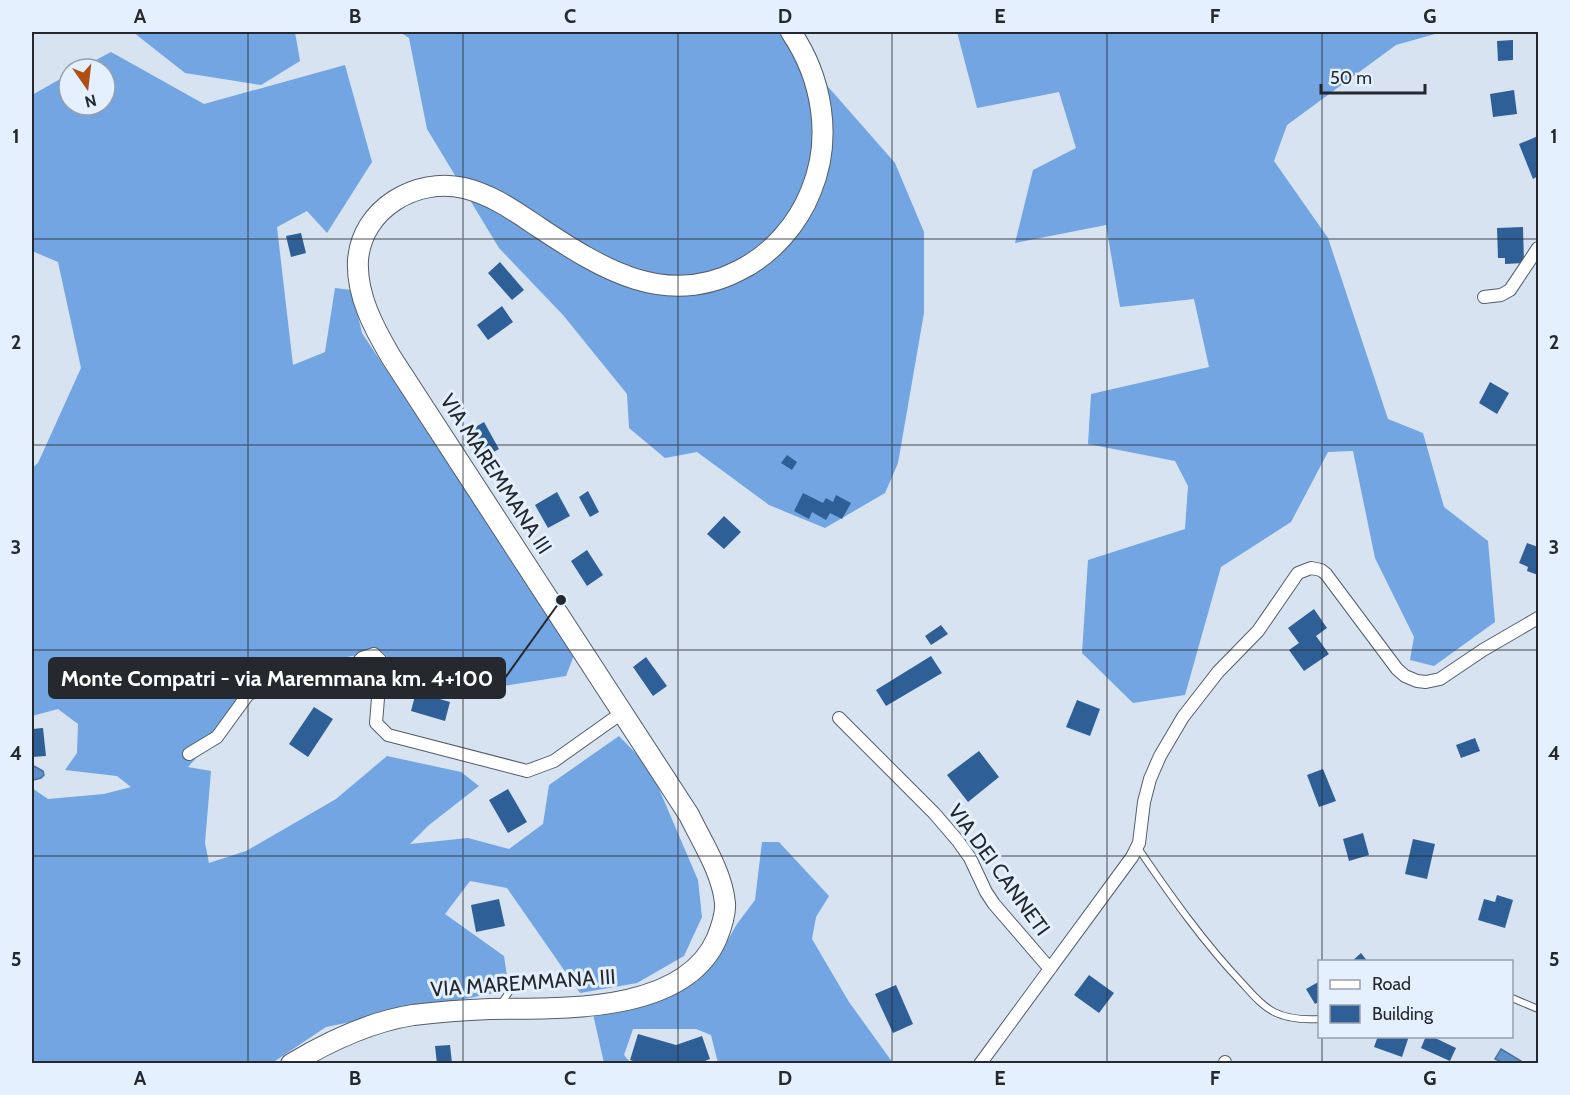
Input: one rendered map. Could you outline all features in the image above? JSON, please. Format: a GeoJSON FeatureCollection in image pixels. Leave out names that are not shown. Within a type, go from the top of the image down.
{"type":"FeatureCollection","features":[{"type":"Feature","properties":{"kind":"main road","name":"VIA MAREMMANA III"},"geometry":{"type":"LineString","coordinates":[[291,1064],[339,1037],[387,1021],[423,1014],[584,1007],[616,1002],[648,993],[675,981],[695,968],[706,958],[717,938],[725,909],[722,890],[716,870],[689,814],[379,336],[369,315],[361,288],[358,259],[373,222],[392,202],[419,188],[448,186],[490,197],[591,260],[642,281],[660,286],[681,287],[709,283],[735,273],[770,249],[791,226],[805,204],[817,172],[822,135],[819,96],[810,64],[791,32]]}},
{"type":"Feature","properties":{"kind":"street"},"geometry":{"type":"LineString","coordinates":[[1484,297],[1501,295],[1510,290],[1539,248]]}},
{"type":"Feature","properties":{"kind":"street"},"geometry":{"type":"LineString","coordinates":[[980,1064],[1137,848],[1148,786],[1156,764],[1174,730],[1207,685],[1258,631],[1302,570],[1316,568],[1326,574],[1397,669],[1405,676],[1417,681],[1440,679],[1483,650],[1539,618]]}},
{"type":"Feature","properties":{"kind":"street"},"geometry":{"type":"LineString","coordinates":[[189,754],[217,737],[249,693],[344,678],[362,658],[374,654],[381,662],[376,723],[388,735],[527,771],[554,761],[623,712]]}},
{"type":"Feature","properties":{"kind":"street","name":"VIA DEI CANNETI"},"geometry":{"type":"LineString","coordinates":[[839,718],[934,813],[974,865],[990,898],[1050,969]]}},
{"type":"Feature","properties":{"kind":"lane"},"geometry":{"type":"LineString","coordinates":[[1137,848],[1228,968],[1257,1000],[1273,1012],[1286,1016],[1302,1019],[1318,1018]]}},
{"type":"Feature","properties":{"kind":"lane"},"geometry":{"type":"LineString","coordinates":[[498,1009],[519,977]]}},
{"type":"Feature","properties":{"kind":"lane"},"geometry":{"type":"LineString","coordinates":[[1513,998],[1539,1010]]}},
{"type":"Feature","properties":{"kind":"shaded area"},"geometry":{"type":"Polygon","coordinates":[[[133,32],[295,32],[300,61],[261,85],[185,73],[133,32]]]}},
{"type":"Feature","properties":{"kind":"shaded area"},"geometry":{"type":"Polygon","coordinates":[[[400,32],[780,32],[895,163],[924,232],[924,313],[898,463],[885,493],[825,528],[769,505],[697,452],[665,458],[629,428],[627,394],[563,315],[499,248],[427,129],[409,38],[400,32]]]}},
{"type":"Feature","properties":{"kind":"shaded area"},"geometry":{"type":"Polygon","coordinates":[[[957,32],[1442,32],[1396,45],[1287,125],[1274,161],[1328,238],[1388,419],[1423,433],[1444,507],[1488,541],[1495,622],[1434,666],[1410,660],[1414,637],[1375,558],[1353,451],[1328,452],[1291,522],[1221,567],[1185,695],[1133,703],[1082,653],[1088,560],[1185,529],[1188,486],[1175,461],[1088,444],[1091,394],[1209,367],[1194,299],[1120,307],[1106,225],[1015,243],[1033,170],[1076,148],[1059,92],[977,108],[957,32]]]}},
{"type":"Feature","properties":{"kind":"shaded area"},"geometry":{"type":"Polygon","coordinates":[[[111,52],[204,104],[345,65],[372,162],[327,233],[307,211],[277,227],[293,365],[325,352],[335,288],[352,290],[362,333],[574,655],[566,676],[479,690],[412,681],[381,651],[256,673],[209,744],[188,767],[211,771],[205,843],[209,863],[246,851],[336,799],[387,756],[461,772],[479,786],[429,825],[410,844],[468,838],[509,849],[543,824],[549,785],[619,736],[650,768],[698,880],[702,917],[684,956],[637,983],[580,993],[507,888],[470,881],[445,914],[504,956],[509,990],[326,1027],[272,1063],[32,1063],[32,788],[48,799],[104,794],[131,787],[117,776],[65,770],[77,753],[78,724],[58,709],[32,716],[32,468],[38,463],[81,368],[58,262],[32,251],[32,95],[57,81],[57,117],[117,117],[117,57],[102,57],[111,52]]]}},
{"type":"Feature","properties":{"kind":"shaded area"},"geometry":{"type":"Polygon","coordinates":[[[32,765],[43,771],[44,775],[41,778],[34,780],[32,778],[32,765]]]}},
{"type":"Feature","properties":{"kind":"shaded area"},"geometry":{"type":"Polygon","coordinates":[[[762,842],[779,842],[829,896],[816,917],[812,939],[849,1002],[893,1063],[718,1063],[711,1035],[696,1029],[633,1029],[624,1055],[631,1063],[604,1063],[593,1014],[662,999],[696,982],[719,955],[737,924],[755,900],[762,842]]]}},
{"type":"Feature","properties":{"kind":"shaded area"},"geometry":{"type":"Polygon","coordinates":[[[1501,1049],[1521,1061],[1520,1063],[1503,1063],[1495,1059],[1501,1049]]]}},
{"type":"Feature","properties":{"kind":"building"},"geometry":{"type":"Polygon","coordinates":[[[1513,40],[1513,60],[1498,61],[1497,41],[1513,40]]]}},
{"type":"Feature","properties":{"kind":"building"},"geometry":{"type":"Polygon","coordinates":[[[1514,90],[1517,114],[1493,117],[1490,94],[1514,90]]]}},
{"type":"Feature","properties":{"kind":"building"},"geometry":{"type":"Polygon","coordinates":[[[1538,136],[1538,176],[1533,179],[1519,144],[1538,136]]]}},
{"type":"Feature","properties":{"kind":"building"},"geometry":{"type":"Polygon","coordinates":[[[1523,227],[1524,263],[1505,264],[1505,258],[1498,258],[1497,228],[1523,227]]]}},
{"type":"Feature","properties":{"kind":"building"},"geometry":{"type":"Polygon","coordinates":[[[301,233],[306,253],[291,257],[286,236],[301,233]]]}},
{"type":"Feature","properties":{"kind":"building"},"geometry":{"type":"Polygon","coordinates":[[[500,262],[524,290],[512,300],[488,273],[500,262]]]}},
{"type":"Feature","properties":{"kind":"building"},"geometry":{"type":"Polygon","coordinates":[[[502,306],[513,322],[488,340],[477,325],[502,306]]]}},
{"type":"Feature","properties":{"kind":"building"},"geometry":{"type":"Polygon","coordinates":[[[1490,382],[1509,393],[1497,414],[1479,403],[1490,382]]]}},
{"type":"Feature","properties":{"kind":"building"},"geometry":{"type":"Polygon","coordinates":[[[484,422],[499,449],[480,460],[465,433],[484,422]]]}},
{"type":"Feature","properties":{"kind":"building"},"geometry":{"type":"Polygon","coordinates":[[[787,455],[797,462],[792,470],[781,463],[787,455]]]}},
{"type":"Feature","properties":{"kind":"building"},"geometry":{"type":"Polygon","coordinates":[[[588,491],[599,512],[590,517],[579,497],[588,491]]]}},
{"type":"Feature","properties":{"kind":"building"},"geometry":{"type":"Polygon","coordinates":[[[557,492],[570,516],[548,528],[535,505],[557,492]]]}},
{"type":"Feature","properties":{"kind":"building"},"geometry":{"type":"Polygon","coordinates":[[[803,493],[823,503],[826,498],[833,502],[836,495],[851,503],[842,519],[830,513],[826,520],[812,512],[809,519],[794,511],[803,493]]]}},
{"type":"Feature","properties":{"kind":"building"},"geometry":{"type":"Polygon","coordinates":[[[724,516],[741,532],[724,549],[707,534],[724,516]]]}},
{"type":"Feature","properties":{"kind":"building"},"geometry":{"type":"Polygon","coordinates":[[[1527,543],[1538,547],[1538,575],[1527,571],[1528,567],[1519,563],[1527,543]]]}},
{"type":"Feature","properties":{"kind":"building"},"geometry":{"type":"Polygon","coordinates":[[[587,550],[603,575],[587,586],[571,561],[587,550]]]}},
{"type":"Feature","properties":{"kind":"building"},"geometry":{"type":"Polygon","coordinates":[[[1314,609],[1327,628],[1316,636],[1329,654],[1304,671],[1289,650],[1299,643],[1288,628],[1314,609]]]}},
{"type":"Feature","properties":{"kind":"building"},"geometry":{"type":"Polygon","coordinates":[[[941,625],[948,634],[931,645],[925,636],[941,625]]]}},
{"type":"Feature","properties":{"kind":"building"},"geometry":{"type":"Polygon","coordinates":[[[931,656],[942,673],[886,706],[876,690],[931,656]]]}},
{"type":"Feature","properties":{"kind":"building"},"geometry":{"type":"Polygon","coordinates":[[[646,657],[667,686],[653,696],[633,667],[646,657]]]}},
{"type":"Feature","properties":{"kind":"building"},"geometry":{"type":"Polygon","coordinates":[[[416,692],[450,702],[445,721],[411,711],[416,692]]]}},
{"type":"Feature","properties":{"kind":"building"},"geometry":{"type":"Polygon","coordinates":[[[1077,700],[1100,709],[1090,736],[1066,727],[1077,700]]]}},
{"type":"Feature","properties":{"kind":"building"},"geometry":{"type":"Polygon","coordinates":[[[314,707],[333,719],[308,757],[289,744],[314,707]]]}},
{"type":"Feature","properties":{"kind":"building"},"geometry":{"type":"Polygon","coordinates":[[[43,728],[46,756],[32,757],[32,729],[43,728]]]}},
{"type":"Feature","properties":{"kind":"building"},"geometry":{"type":"Polygon","coordinates":[[[1475,738],[1480,751],[1461,758],[1456,745],[1475,738]]]}},
{"type":"Feature","properties":{"kind":"building"},"geometry":{"type":"Polygon","coordinates":[[[979,751],[999,777],[968,802],[947,775],[979,751]]]}},
{"type":"Feature","properties":{"kind":"building"},"geometry":{"type":"Polygon","coordinates":[[[1323,769],[1336,801],[1319,807],[1307,775],[1323,769]]]}},
{"type":"Feature","properties":{"kind":"building"},"geometry":{"type":"Polygon","coordinates":[[[508,789],[527,822],[508,833],[489,800],[508,789]]]}},
{"type":"Feature","properties":{"kind":"building"},"geometry":{"type":"Polygon","coordinates":[[[1363,833],[1369,855],[1349,861],[1343,839],[1363,833]]]}},
{"type":"Feature","properties":{"kind":"building"},"geometry":{"type":"Polygon","coordinates":[[[1413,839],[1435,844],[1427,879],[1405,874],[1413,839]]]}},
{"type":"Feature","properties":{"kind":"building"},"geometry":{"type":"Polygon","coordinates":[[[1497,895],[1513,900],[1505,928],[1478,920],[1484,899],[1495,902],[1497,895]]]}},
{"type":"Feature","properties":{"kind":"building"},"geometry":{"type":"Polygon","coordinates":[[[499,899],[505,926],[476,932],[471,905],[499,899]]]}},
{"type":"Feature","properties":{"kind":"building"},"geometry":{"type":"Polygon","coordinates":[[[1361,953],[1366,960],[1353,960],[1361,953]]]}},
{"type":"Feature","properties":{"kind":"building"},"geometry":{"type":"Polygon","coordinates":[[[1089,975],[1114,993],[1099,1013],[1074,995],[1089,975]]]}},
{"type":"Feature","properties":{"kind":"building"},"geometry":{"type":"Polygon","coordinates":[[[1318,982],[1318,1002],[1315,1004],[1306,989],[1318,982]]]}},
{"type":"Feature","properties":{"kind":"building"},"geometry":{"type":"Polygon","coordinates":[[[896,985],[913,1024],[893,1033],[875,994],[896,985]]]}},
{"type":"Feature","properties":{"kind":"building"},"geometry":{"type":"Polygon","coordinates":[[[638,1034],[676,1045],[702,1036],[710,1059],[698,1064],[642,1064],[630,1060],[638,1034]]]}},
{"type":"Feature","properties":{"kind":"building"},"geometry":{"type":"Polygon","coordinates":[[[1377,1038],[1408,1038],[1402,1057],[1374,1047],[1377,1038]]]}},
{"type":"Feature","properties":{"kind":"building"},"geometry":{"type":"Polygon","coordinates":[[[1425,1038],[1435,1038],[1456,1048],[1450,1061],[1421,1048],[1425,1038]]]}},
{"type":"Feature","properties":{"kind":"building"},"geometry":{"type":"Polygon","coordinates":[[[450,1045],[452,1063],[437,1064],[435,1046],[450,1045]]]}},
{"type":"Feature","properties":{"kind":"place","name":"Monte Compatri - via Maremmana km. 4+100"},"geometry":{"type":"Point","coordinates":[561,600]}}]}
